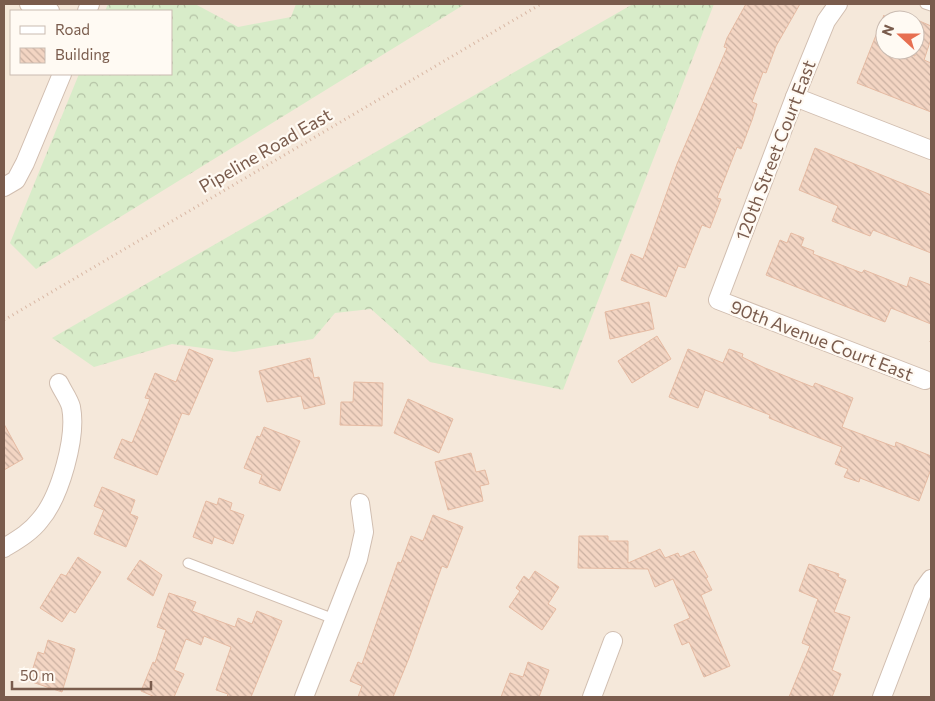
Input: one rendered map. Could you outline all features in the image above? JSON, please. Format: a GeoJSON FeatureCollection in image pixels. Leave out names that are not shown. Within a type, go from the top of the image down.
{"type":"FeatureCollection","features":[{"type":"Feature","properties":{"kind":"street"},"geometry":{"type":"LineString","coordinates":[[29,4],[47,10]]}},
{"type":"Feature","properties":{"kind":"street","name":"120th Street Court East"},"geometry":{"type":"LineString","coordinates":[[718,300],[795,97],[826,21],[838,4]]}},
{"type":"Feature","properties":{"kind":"street"},"geometry":{"type":"LineString","coordinates":[[4,186],[16,180],[25,163],[62,75]]}},
{"type":"Feature","properties":{"kind":"street"},"geometry":{"type":"LineString","coordinates":[[795,97],[931,150]]}},
{"type":"Feature","properties":{"kind":"street","name":"90th Avenue Court East"},"geometry":{"type":"LineString","coordinates":[[718,300],[925,380]]}},
{"type":"Feature","properties":{"kind":"street"},"geometry":{"type":"LineString","coordinates":[[4,548],[30,530],[40,520],[54,496],[63,469],[72,424],[71,405],[59,383]]}},
{"type":"Feature","properties":{"kind":"street"},"geometry":{"type":"LineString","coordinates":[[304,697],[358,559],[364,532],[360,503]]}},
{"type":"Feature","properties":{"kind":"street"},"geometry":{"type":"LineString","coordinates":[[882,697],[923,590],[931,579]]}},
{"type":"Feature","properties":{"kind":"street"},"geometry":{"type":"LineString","coordinates":[[592,697],[613,641]]}},
{"type":"Feature","properties":{"kind":"lane"},"geometry":{"type":"LineString","coordinates":[[925,4],[931,6]]}},
{"type":"Feature","properties":{"kind":"lane"},"geometry":{"type":"LineString","coordinates":[[188,563],[334,619]]}},
{"type":"Feature","properties":{"kind":"path","name":"Pipeline Road East"},"geometry":{"type":"LineString","coordinates":[[4,320],[540,4]]}},
{"type":"Feature","properties":{"kind":"shaded area"},"geometry":{"type":"Polygon","coordinates":[[[4,4],[931,4],[931,697],[4,697],[4,4]]]}},
{"type":"Feature","properties":{"kind":"green space"},"geometry":{"type":"Polygon","coordinates":[[[108,4],[195,4],[238,27],[291,17],[296,4],[465,4],[36,269],[10,243],[79,75],[172,75],[172,10],[105,10],[108,4]]]}},
{"type":"Feature","properties":{"kind":"green space"},"geometry":{"type":"Polygon","coordinates":[[[633,4],[714,4],[563,390],[430,362],[371,309],[335,313],[313,339],[234,352],[172,344],[94,367],[52,338],[633,4]]]}},
{"type":"Feature","properties":{"kind":"building"},"geometry":{"type":"Polygon","coordinates":[[[746,4],[800,4],[776,46],[766,73],[763,72],[752,102],[757,104],[752,120],[741,149],[737,147],[717,198],[721,199],[710,228],[702,225],[685,268],[678,266],[666,297],[621,280],[631,254],[643,259],[677,164],[727,48],[724,47],[727,38],[746,4]]]}},
{"type":"Feature","properties":{"kind":"building"},"geometry":{"type":"Polygon","coordinates":[[[925,23],[931,26],[931,39],[925,57],[925,23]]]}},
{"type":"Feature","properties":{"kind":"building"},"geometry":{"type":"Polygon","coordinates":[[[875,38],[875,60],[924,60],[931,63],[931,112],[857,83],[875,38]]]}},
{"type":"Feature","properties":{"kind":"building"},"geometry":{"type":"Polygon","coordinates":[[[815,148],[931,195],[931,253],[873,230],[870,236],[832,221],[838,206],[799,190],[815,148]]]}},
{"type":"Feature","properties":{"kind":"building"},"geometry":{"type":"Polygon","coordinates":[[[791,233],[804,238],[801,246],[814,251],[813,254],[862,273],[864,270],[907,287],[910,277],[931,285],[931,324],[891,308],[885,322],[766,275],[780,240],[787,243],[791,233]]]}},
{"type":"Feature","properties":{"kind":"building"},"geometry":{"type":"Polygon","coordinates":[[[649,302],[654,329],[610,339],[605,312],[649,302]]]}},
{"type":"Feature","properties":{"kind":"building"},"geometry":{"type":"Polygon","coordinates":[[[657,336],[671,359],[632,383],[618,361],[657,336]]]}},
{"type":"Feature","properties":{"kind":"building"},"geometry":{"type":"Polygon","coordinates":[[[189,349],[213,359],[189,415],[182,413],[157,475],[114,458],[122,439],[132,443],[150,399],[145,398],[155,373],[176,382],[189,349]]]}},
{"type":"Feature","properties":{"kind":"building"},"geometry":{"type":"Polygon","coordinates":[[[688,349],[723,363],[729,349],[743,354],[742,357],[765,368],[813,387],[815,383],[853,398],[842,427],[895,447],[896,442],[931,456],[931,469],[919,501],[860,478],[859,482],[844,477],[848,469],[835,464],[842,447],[769,418],[770,415],[705,390],[698,408],[669,397],[688,349]]]}},
{"type":"Feature","properties":{"kind":"building"},"geometry":{"type":"Polygon","coordinates":[[[310,358],[314,378],[319,377],[325,404],[304,409],[301,396],[267,402],[259,371],[310,358]]]}},
{"type":"Feature","properties":{"kind":"building"},"geometry":{"type":"Polygon","coordinates":[[[354,382],[383,383],[382,426],[340,425],[341,402],[353,402],[354,382]]]}},
{"type":"Feature","properties":{"kind":"building"},"geometry":{"type":"Polygon","coordinates":[[[408,399],[453,419],[439,453],[394,433],[408,399]]]}},
{"type":"Feature","properties":{"kind":"building"},"geometry":{"type":"Polygon","coordinates":[[[4,424],[23,459],[4,470],[4,424]]]}},
{"type":"Feature","properties":{"kind":"building"},"geometry":{"type":"Polygon","coordinates":[[[264,427],[300,441],[280,491],[259,483],[262,475],[244,468],[257,436],[260,437],[264,427]]]}},
{"type":"Feature","properties":{"kind":"building"},"geometry":{"type":"Polygon","coordinates":[[[471,453],[476,472],[485,470],[489,484],[480,486],[483,501],[448,510],[435,462],[471,453]]]}},
{"type":"Feature","properties":{"kind":"building"},"geometry":{"type":"Polygon","coordinates":[[[102,487],[135,500],[130,514],[138,517],[126,547],[94,534],[104,510],[94,506],[102,487]]]}},
{"type":"Feature","properties":{"kind":"building"},"geometry":{"type":"Polygon","coordinates":[[[219,498],[232,503],[230,510],[244,515],[233,544],[214,537],[212,544],[193,537],[206,501],[217,505],[219,498]]]}},
{"type":"Feature","properties":{"kind":"building"},"geometry":{"type":"Polygon","coordinates":[[[433,515],[463,527],[447,568],[442,566],[393,697],[358,697],[362,686],[350,681],[358,662],[362,664],[398,562],[401,563],[411,536],[423,541],[433,515]]]}},
{"type":"Feature","properties":{"kind":"building"},"geometry":{"type":"Polygon","coordinates":[[[579,536],[608,536],[608,541],[628,541],[628,563],[660,549],[665,558],[678,553],[680,557],[694,551],[708,577],[706,578],[712,590],[701,595],[730,666],[704,677],[689,642],[682,645],[674,625],[690,618],[673,579],[655,587],[648,569],[578,568],[579,536]]]}},
{"type":"Feature","properties":{"kind":"building"},"geometry":{"type":"Polygon","coordinates":[[[78,557],[101,572],[75,613],[70,610],[62,622],[40,608],[61,574],[66,576],[78,557]]]}},
{"type":"Feature","properties":{"kind":"building"},"geometry":{"type":"Polygon","coordinates":[[[140,560],[162,575],[153,596],[127,579],[140,560]]]}},
{"type":"Feature","properties":{"kind":"building"},"geometry":{"type":"Polygon","coordinates":[[[809,564],[839,574],[838,577],[846,580],[834,612],[850,617],[832,670],[841,674],[832,697],[789,697],[810,646],[802,643],[818,599],[799,591],[809,564]]]}},
{"type":"Feature","properties":{"kind":"building"},"geometry":{"type":"Polygon","coordinates":[[[535,571],[559,587],[548,604],[556,609],[542,630],[509,607],[520,591],[516,588],[524,576],[529,580],[535,571]]]}},
{"type":"Feature","properties":{"kind":"building"},"geometry":{"type":"Polygon","coordinates":[[[169,593],[196,602],[192,611],[235,627],[238,618],[252,624],[257,611],[282,621],[251,697],[227,697],[228,694],[216,690],[231,647],[204,636],[201,645],[186,639],[174,670],[184,674],[174,697],[155,697],[141,691],[153,662],[155,663],[166,630],[157,627],[169,593]]]}},
{"type":"Feature","properties":{"kind":"building"},"geometry":{"type":"Polygon","coordinates":[[[48,640],[75,649],[62,692],[29,681],[38,652],[44,654],[48,640]]]}},
{"type":"Feature","properties":{"kind":"building"},"geometry":{"type":"Polygon","coordinates":[[[528,662],[549,670],[539,697],[501,697],[510,673],[523,677],[528,662]]]}}]}
